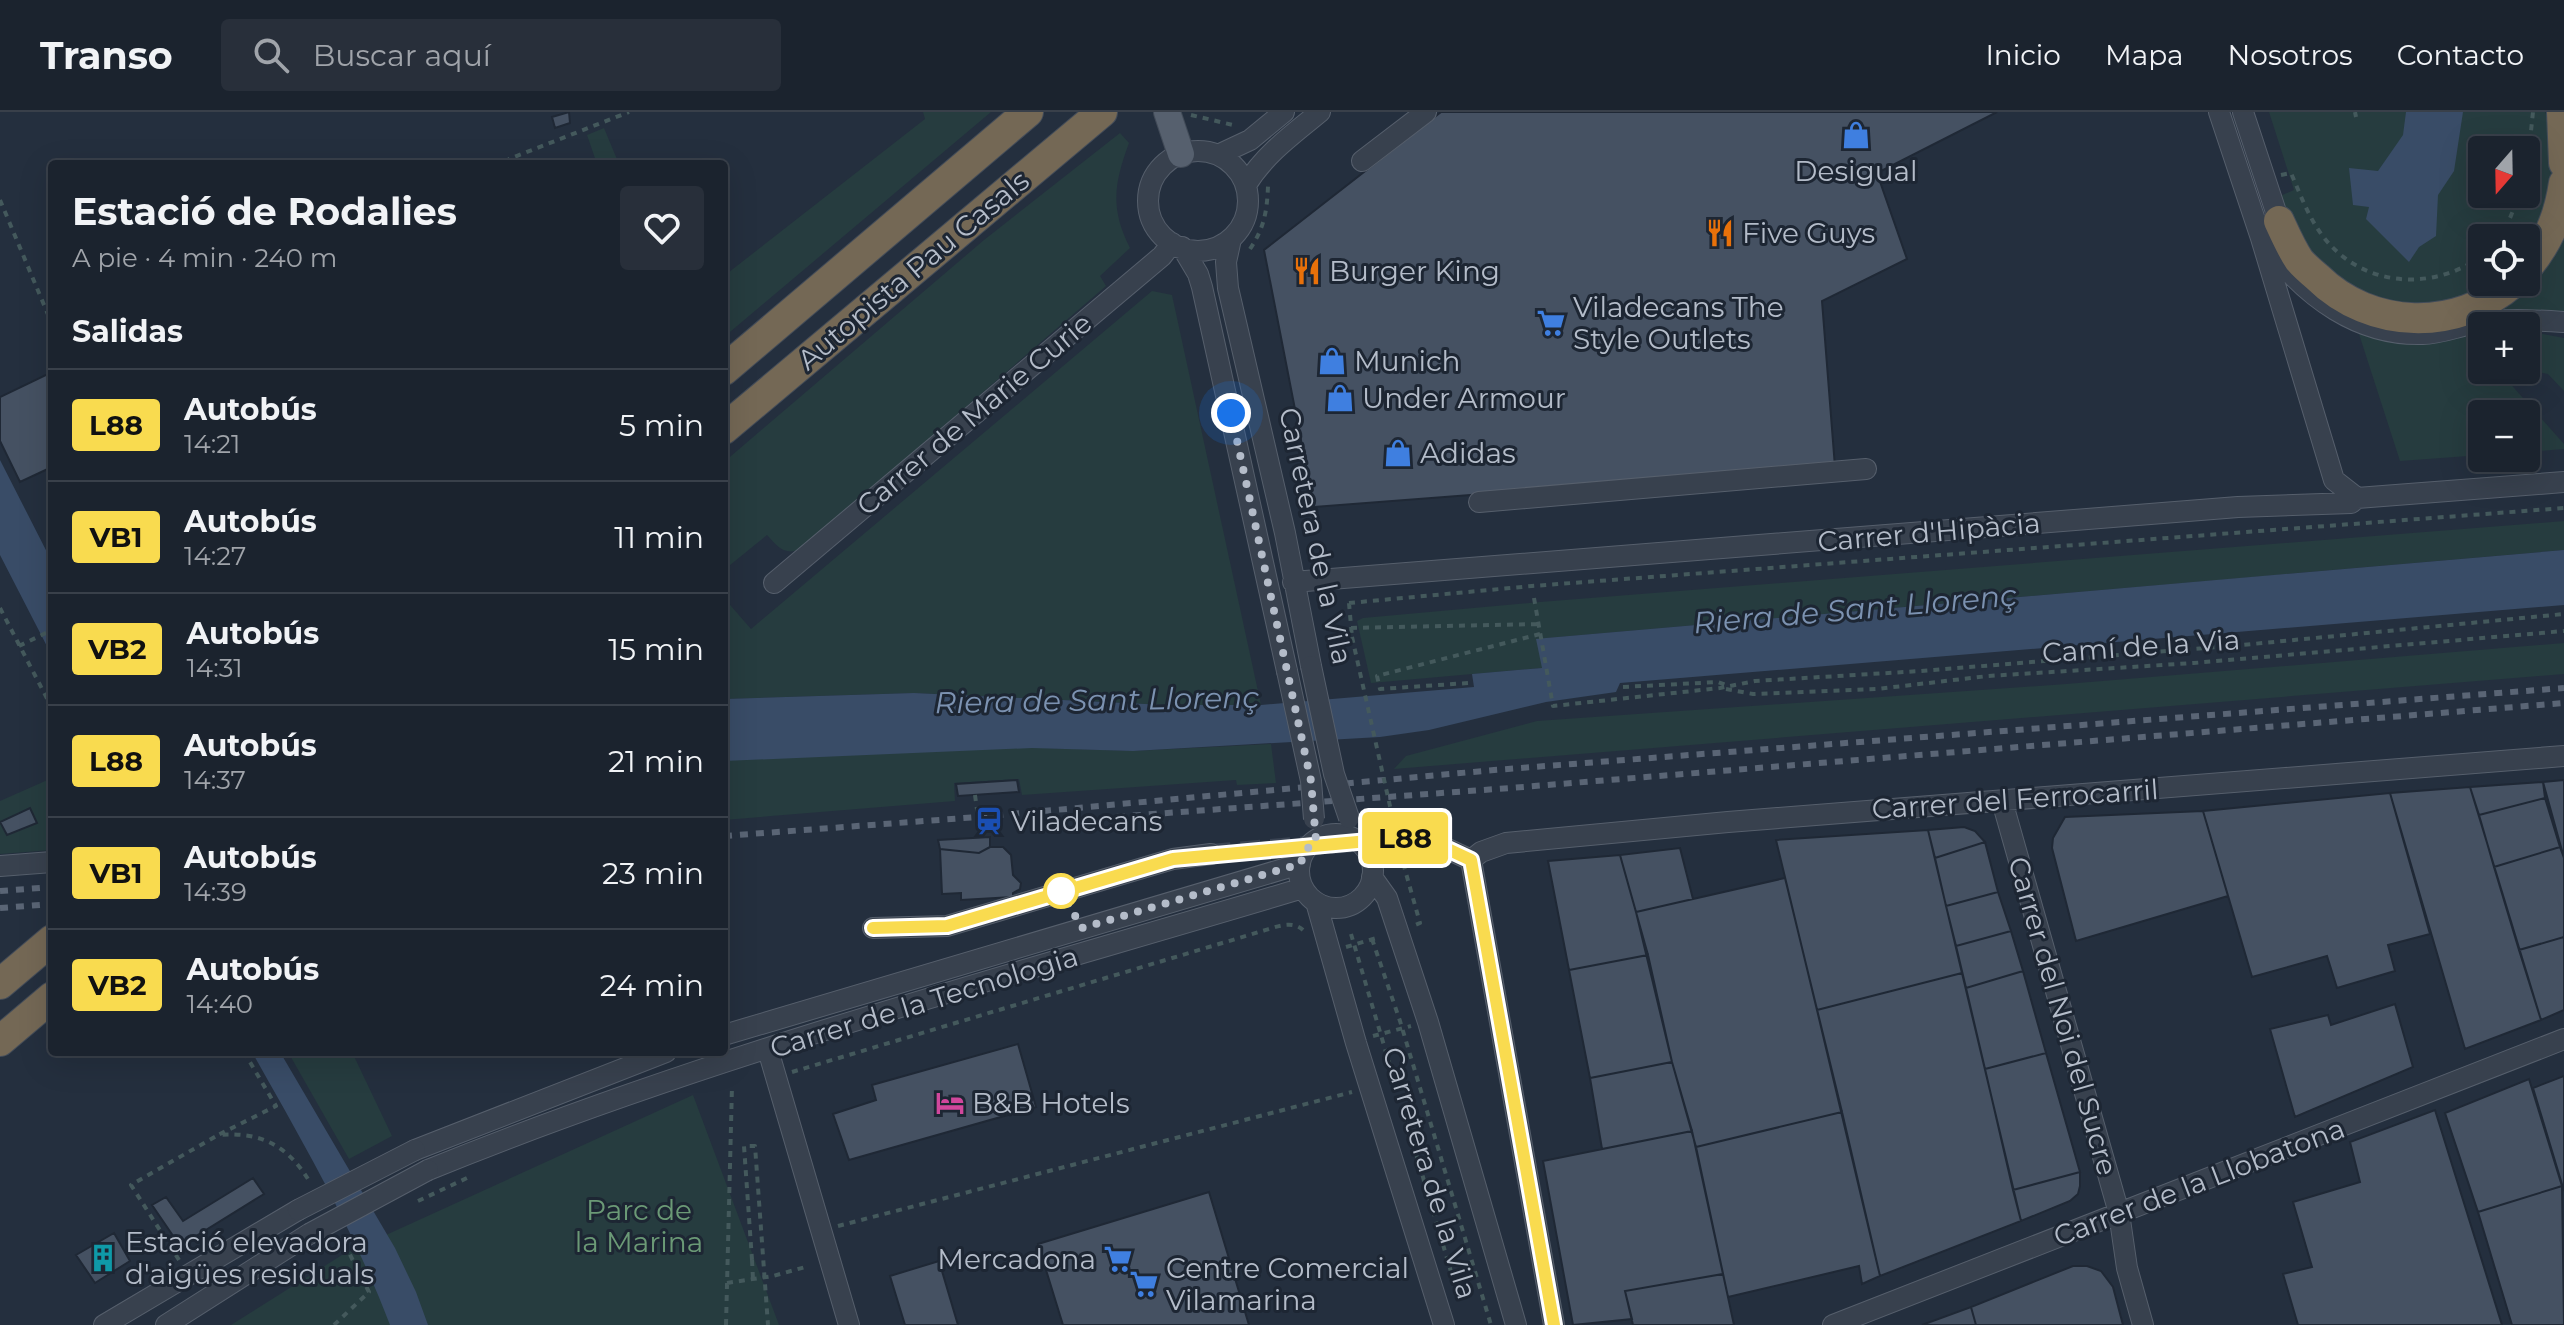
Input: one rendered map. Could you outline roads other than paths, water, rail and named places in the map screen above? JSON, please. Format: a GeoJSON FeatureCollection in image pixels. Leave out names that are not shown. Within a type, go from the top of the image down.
{"type":"FeatureCollection","features":[{"type":"Feature","properties":{"kind":"highway","name":"Autopista Pau Casals"},"geometry":{"type":"LineString","coordinates":[[728,367],[1028,112]]}},
{"type":"Feature","properties":{"kind":"highway","name":"Autopista Pau Casals"},"geometry":{"type":"LineString","coordinates":[[728,426],[1102,112]]}},
{"type":"Feature","properties":{"kind":"highway"},"geometry":{"type":"LineString","coordinates":[[2562,112],[2564,163]]}},
{"type":"Feature","properties":{"kind":"highway"},"geometry":{"type":"LineString","coordinates":[[2540,248],[2552,230],[2564,183]]}},
{"type":"Feature","properties":{"kind":"highway"},"geometry":{"type":"LineString","coordinates":[[2270,229],[2328,288],[2348,302],[2372,312],[2399,318],[2434,318],[2463,312],[2495,296]]}},
{"type":"Feature","properties":{"kind":"highway"},"geometry":{"type":"LineString","coordinates":[[0,984],[48,943]]}},
{"type":"Feature","properties":{"kind":"highway"},"geometry":{"type":"LineString","coordinates":[[0,1041],[48,1000]]}},
{"type":"Feature","properties":{"kind":"main road"},"geometry":{"type":"LineString","coordinates":[[1175,116],[1181,154]]}},
{"type":"Feature","properties":{"kind":"street"},"geometry":{"type":"LineString","coordinates":[[1218,155],[1250,140],[1284,112]]}},
{"type":"Feature","properties":{"kind":"street"},"geometry":{"type":"LineString","coordinates":[[1246,185],[1272,153],[1320,112]]}},
{"type":"Feature","properties":{"kind":"street"},"geometry":{"type":"LineString","coordinates":[[1362,161],[1426,112]]}},
{"type":"Feature","properties":{"kind":"street"},"geometry":{"type":"LineString","coordinates":[[2219,112],[2270,229],[2279,262],[2314,295],[2366,327],[2426,335],[2474,324],[2522,319],[2564,322]]}},
{"type":"Feature","properties":{"kind":"street"},"geometry":{"type":"LineString","coordinates":[[2243,112],[2263,178],[2270,229],[2330,469],[2334,480],[2357,498]]}},
{"type":"Feature","properties":{"kind":"street"},"geometry":{"type":"LineString","coordinates":[[1206,151],[1218,155],[1240,173],[1246,185],[1245,220],[1231,239],[1212,249],[1192,250],[1177,245],[1155,226],[1148,202],[1154,178],[1170,159],[1181,154],[1206,151]]}},
{"type":"Feature","properties":{"kind":"street","name":"Carretera de la Vila"},"geometry":{"type":"LineString","coordinates":[[1231,239],[1226,262],[1228,288],[1282,521],[1334,774],[1360,844]]}},
{"type":"Feature","properties":{"kind":"street","name":"Carrer de Marie Curie"},"geometry":{"type":"LineString","coordinates":[[774,583],[1177,245]]}},
{"type":"Feature","properties":{"kind":"street","name":"Carretera de la Vila"},"geometry":{"type":"LineString","coordinates":[[1177,245],[1198,274],[1202,287],[1311,781],[1316,841]]}},
{"type":"Feature","properties":{"kind":"street"},"geometry":{"type":"LineString","coordinates":[[1479,502],[1866,469]]}},
{"type":"Feature","properties":{"kind":"street"},"geometry":{"type":"LineString","coordinates":[[2272,505],[2320,493],[2327,483],[2330,469]]}},
{"type":"Feature","properties":{"kind":"street","name":"Carrer d'Hipàcia"},"geometry":{"type":"LineString","coordinates":[[1293,582],[2272,505],[2351,503],[2357,498],[2564,482]]}},
{"type":"Feature","properties":{"kind":"street","name":"Carrer del Ferrocarril"},"geometry":{"type":"LineString","coordinates":[[1471,860],[1492,846],[1506,843],[1728,822],[2564,756]]}},
{"type":"Feature","properties":{"kind":"street","name":"Carrer del Noi del Sucre"},"geometry":{"type":"LineString","coordinates":[[2002,801],[2119,1213],[2127,1268],[2143,1325]]}},
{"type":"Feature","properties":{"kind":"street"},"geometry":{"type":"LineString","coordinates":[[1341,835],[1360,844],[1370,859],[1372,877],[1367,890],[1351,905],[1337,908],[1310,895],[1300,876],[1300,864],[1307,849],[1325,836],[1341,835]]}},
{"type":"Feature","properties":{"kind":"street"},"geometry":{"type":"LineString","coordinates":[[1416,840],[1439,845],[1471,860],[1554,1325]]}},
{"type":"Feature","properties":{"kind":"street"},"geometry":{"type":"LineString","coordinates":[[873,928],[947,926],[1173,859],[1211,854]]}},
{"type":"Feature","properties":{"kind":"street"},"geometry":{"type":"LineString","coordinates":[[0,866],[48,862]]}},
{"type":"Feature","properties":{"kind":"street","name":"Carrer de la Tecnologia"},"geometry":{"type":"LineString","coordinates":[[728,1034],[1300,864]]}},
{"type":"Feature","properties":{"kind":"street","name":"Carretera de la Vila"},"geometry":{"type":"LineString","coordinates":[[1372,877],[1387,898],[1428,1022],[1516,1325]]}},
{"type":"Feature","properties":{"kind":"street","name":"Carretera de la Vila"},"geometry":{"type":"LineString","coordinates":[[1310,895],[1444,1325]]}},
{"type":"Feature","properties":{"kind":"street","name":"Carrer de la Tecnologia"},"geometry":{"type":"LineString","coordinates":[[166,1325],[309,1234],[428,1170],[614,1098],[921,1000],[1310,895]]}},
{"type":"Feature","properties":{"kind":"street","name":"Carrer de la Llobatona"},"geometry":{"type":"LineString","coordinates":[[1833,1325],[1886,1315],[2119,1213],[2564,1039]]}},
{"type":"Feature","properties":{"kind":"street"},"geometry":{"type":"LineString","coordinates":[[768,1050],[849,1325]]}},
{"type":"Feature","properties":{"kind":"street"},"geometry":{"type":"LineString","coordinates":[[104,1325],[298,1210],[415,1150],[656,1056]]}},
{"type":"Feature","properties":{"kind":"water"},"geometry":{"type":"Polygon","coordinates":[[[2406,112],[2463,112],[2454,171],[2438,195],[2436,236],[2419,247],[2409,262],[2366,219],[2369,207],[2353,205],[2349,168],[2378,171],[2403,135],[2406,112]]]}},
{"type":"Feature","properties":{"kind":"water"},"geometry":{"type":"Polygon","coordinates":[[[0,460],[48,554],[48,648],[0,555],[0,460]]]}},
{"type":"Feature","properties":{"kind":"water"},"geometry":{"type":"Polygon","coordinates":[[[2564,550],[2564,605],[1620,683],[1616,692],[1546,702],[1429,730],[1380,737],[1133,751],[1032,748],[728,761],[728,699],[914,693],[1166,705],[1261,705],[1474,687],[1472,674],[1542,668],[1536,639],[2564,550]]]}},
{"type":"Feature","properties":{"kind":"water"},"geometry":{"type":"Polygon","coordinates":[[[254,1056],[282,1056],[395,1248],[428,1325],[390,1325],[344,1220],[254,1056]]]}},
{"type":"Feature","properties":{"kind":"tunnel"},"geometry":{"type":"LineString","coordinates":[[1211,854],[1401,838],[1416,840]]}},
{"type":"Feature","properties":{"kind":"railway"},"geometry":{"type":"LineString","coordinates":[[728,836],[978,817],[1494,770],[2564,688]]}},
{"type":"Feature","properties":{"kind":"railway"},"geometry":{"type":"LineString","coordinates":[[1085,819],[2564,703]]}},
{"type":"Feature","properties":{"kind":"railway"},"geometry":{"type":"LineString","coordinates":[[0,891],[48,887]]}},
{"type":"Feature","properties":{"kind":"railway"},"geometry":{"type":"LineString","coordinates":[[0,908],[48,904]]}},
{"type":"Feature","properties":{"kind":"place","name":"Desigual"},"geometry":{"type":"Point","coordinates":[1856,135]}},
{"type":"Feature","properties":{"kind":"place","name":"Five Guys"},"geometry":{"type":"Point","coordinates":[1720,233]}},
{"type":"Feature","properties":{"kind":"place","name":"Burger King"},"geometry":{"type":"Point","coordinates":[1307,271]}},
{"type":"Feature","properties":{"kind":"place","name":"Viladecans The Style Outlets"},"geometry":{"type":"Point","coordinates":[1551,323]}},
{"type":"Feature","properties":{"kind":"place","name":"Munich"},"geometry":{"type":"Point","coordinates":[1332,361]}},
{"type":"Feature","properties":{"kind":"place","name":"Under Armour"},"geometry":{"type":"Point","coordinates":[1340,398]}},
{"type":"Feature","properties":{"kind":"place","name":"Adidas"},"geometry":{"type":"Point","coordinates":[1398,453]}},
{"type":"Feature","properties":{"kind":"place","name":"Viladecans"},"geometry":{"type":"Point","coordinates":[989,821]}},
{"type":"Feature","properties":{"kind":"place","name":"B&B Hotels"},"geometry":{"type":"Point","coordinates":[950,1103]}},
{"type":"Feature","properties":{"kind":"place","name":"Estació elevadora d'aigües residuals"},"geometry":{"type":"Point","coordinates":[103,1258]}},
{"type":"Feature","properties":{"kind":"place","name":"Mercadona"},"geometry":{"type":"Point","coordinates":[1118,1259]}},
{"type":"Feature","properties":{"kind":"place","name":"Centre Comercial Vilamarina"},"geometry":{"type":"Point","coordinates":[1144,1284]}},
{"type":"Feature","properties":{"kind":"water label","name":"Riera de Sant Llorenç"},"geometry":{"type":"Point","coordinates":[1855,609]}},
{"type":"Feature","properties":{"kind":"water label","name":"Riera de Sant Llorenç"},"geometry":{"type":"Point","coordinates":[1097,700]}},
{"type":"Feature","properties":{"kind":"park label","name":"Parc de la Marina"},"geometry":{"type":"Point","coordinates":[639,1226]}}]}
